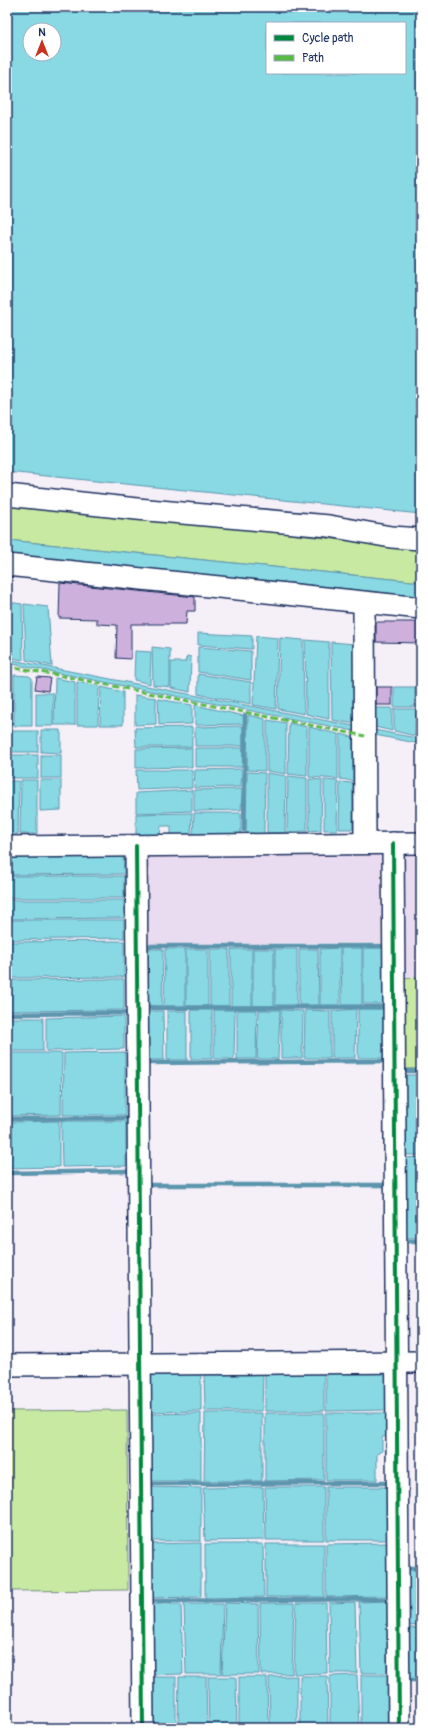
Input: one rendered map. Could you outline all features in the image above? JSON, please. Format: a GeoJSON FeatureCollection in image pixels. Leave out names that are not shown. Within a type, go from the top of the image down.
{"type":"FeatureCollection","features":[{"type":"Feature","properties":{"kind":"street"},"geometry":{"type":"LineString","coordinates":[[7,495],[122,508],[329,526],[391,537],[421,539]]}},
{"type":"Feature","properties":{"kind":"street"},"geometry":{"type":"LineString","coordinates":[[7,564],[421,608]]}},
{"type":"Feature","properties":{"kind":"street"},"geometry":{"type":"LineString","coordinates":[[364,603],[365,843]]}},
{"type":"Feature","properties":{"kind":"street"},"geometry":{"type":"LineString","coordinates":[[393,843],[399,1728]]}},
{"type":"Feature","properties":{"kind":"street"},"geometry":{"type":"LineString","coordinates":[[7,847],[421,843]]}},
{"type":"Feature","properties":{"kind":"street"},"geometry":{"type":"LineString","coordinates":[[136,846],[142,1728]]}},
{"type":"Feature","properties":{"kind":"street"},"geometry":{"type":"LineString","coordinates":[[7,1365],[421,1362]]}},
{"type":"Feature","properties":{"kind":"shaded area"},"geometry":{"type":"Polygon","coordinates":[[[379,850],[384,855],[385,943],[140,944],[140,855],[379,850]]]}},
{"type":"Feature","properties":{"kind":"shaded area"},"geometry":{"type":"Polygon","coordinates":[[[407,851],[421,851],[421,977],[402,978],[401,856],[407,851]]]}},
{"type":"Feature","properties":{"kind":"green space"},"geometry":{"type":"Polygon","coordinates":[[[7,502],[421,549],[421,582],[7,540],[7,502]]]}},
{"type":"Feature","properties":{"kind":"green space"},"geometry":{"type":"Polygon","coordinates":[[[421,977],[421,1069],[402,1069],[402,978],[421,977]]]}},
{"type":"Feature","properties":{"kind":"green space"},"geometry":{"type":"Polygon","coordinates":[[[127,1410],[128,1590],[7,1591],[7,1411],[127,1410]]]}},
{"type":"Feature","properties":{"kind":"water"},"geometry":{"type":"Polygon","coordinates":[[[7,7],[421,7],[421,514],[7,472],[7,7]]]}},
{"type":"Feature","properties":{"kind":"water"},"geometry":{"type":"Polygon","coordinates":[[[7,540],[421,582],[421,597],[284,582],[8,557],[7,540]]]}},
{"type":"Feature","properties":{"kind":"water"},"geometry":{"type":"Polygon","coordinates":[[[7,602],[22,604],[23,660],[7,657],[7,602]]]}},
{"type":"Feature","properties":{"kind":"water"},"geometry":{"type":"Polygon","coordinates":[[[24,604],[48,607],[52,666],[26,660],[24,604]]]}},
{"type":"Feature","properties":{"kind":"water"},"geometry":{"type":"Polygon","coordinates":[[[198,633],[252,636],[252,649],[198,645],[198,633]]]}},
{"type":"Feature","properties":{"kind":"water"},"geometry":{"type":"Polygon","coordinates":[[[256,636],[278,638],[276,709],[253,705],[256,636]]]}},
{"type":"Feature","properties":{"kind":"water"},"geometry":{"type":"Polygon","coordinates":[[[280,638],[303,640],[304,714],[278,709],[280,638]]]}},
{"type":"Feature","properties":{"kind":"water"},"geometry":{"type":"Polygon","coordinates":[[[305,640],[329,642],[329,719],[306,714],[305,640]]]}},
{"type":"Feature","properties":{"kind":"water"},"geometry":{"type":"Polygon","coordinates":[[[331,642],[355,644],[355,724],[332,720],[331,642]]]}},
{"type":"Feature","properties":{"kind":"water"},"geometry":{"type":"Polygon","coordinates":[[[152,647],[170,649],[170,687],[153,685],[152,647]]]}},
{"type":"Feature","properties":{"kind":"water"},"geometry":{"type":"Polygon","coordinates":[[[198,647],[251,651],[251,680],[198,672],[198,647]]]}},
{"type":"Feature","properties":{"kind":"water"},"geometry":{"type":"Polygon","coordinates":[[[135,651],[151,652],[150,684],[134,680],[135,651]]]}},
{"type":"Feature","properties":{"kind":"water"},"geometry":{"type":"Polygon","coordinates":[[[187,656],[191,657],[190,692],[171,688],[171,662],[185,662],[187,656]]]}},
{"type":"Feature","properties":{"kind":"water"},"geometry":{"type":"Polygon","coordinates":[[[7,659],[421,739],[421,744],[7,663],[7,659]]]}},
{"type":"Feature","properties":{"kind":"water"},"geometry":{"type":"Polygon","coordinates":[[[12,674],[12,726],[7,727],[7,676],[12,674]]]}},
{"type":"Feature","properties":{"kind":"water"},"geometry":{"type":"Polygon","coordinates":[[[198,674],[251,682],[251,704],[198,694],[198,674]]]}},
{"type":"Feature","properties":{"kind":"water"},"geometry":{"type":"Polygon","coordinates":[[[14,675],[29,676],[32,678],[32,726],[14,726],[14,675]]]}},
{"type":"Feature","properties":{"kind":"water"},"geometry":{"type":"Polygon","coordinates":[[[55,678],[75,682],[75,725],[54,725],[55,678]]]}},
{"type":"Feature","properties":{"kind":"water"},"geometry":{"type":"Polygon","coordinates":[[[77,682],[99,686],[98,725],[77,725],[77,682]]]}},
{"type":"Feature","properties":{"kind":"water"},"geometry":{"type":"Polygon","coordinates":[[[101,687],[123,692],[123,725],[100,725],[101,687]]]}},
{"type":"Feature","properties":{"kind":"water"},"geometry":{"type":"Polygon","coordinates":[[[394,687],[415,687],[415,707],[394,707],[394,687]]]}},
{"type":"Feature","properties":{"kind":"water"},"geometry":{"type":"Polygon","coordinates":[[[36,693],[53,693],[53,726],[36,726],[36,693]]]}},
{"type":"Feature","properties":{"kind":"water"},"geometry":{"type":"Polygon","coordinates":[[[135,695],[156,698],[156,724],[135,725],[135,695]]]}},
{"type":"Feature","properties":{"kind":"water"},"geometry":{"type":"Polygon","coordinates":[[[158,699],[192,705],[192,724],[159,725],[158,699]]]}},
{"type":"Feature","properties":{"kind":"water"},"geometry":{"type":"Polygon","coordinates":[[[195,705],[244,716],[244,724],[195,725],[195,705]]]}},
{"type":"Feature","properties":{"kind":"water"},"geometry":{"type":"Polygon","coordinates":[[[375,708],[392,708],[392,731],[375,727],[375,708]]]}},
{"type":"Feature","properties":{"kind":"water"},"geometry":{"type":"Polygon","coordinates":[[[394,709],[416,709],[415,736],[394,731],[394,709]]]}},
{"type":"Feature","properties":{"kind":"water"},"geometry":{"type":"Polygon","coordinates":[[[248,715],[265,719],[265,771],[247,770],[248,715]]]}},
{"type":"Feature","properties":{"kind":"water"},"geometry":{"type":"Polygon","coordinates":[[[267,720],[286,723],[286,774],[267,771],[267,720]]]}},
{"type":"Feature","properties":{"kind":"water"},"geometry":{"type":"Polygon","coordinates":[[[289,723],[307,727],[307,776],[288,774],[289,723]]]}},
{"type":"Feature","properties":{"kind":"water"},"geometry":{"type":"Polygon","coordinates":[[[243,726],[243,746],[195,746],[195,727],[243,726]]]}},
{"type":"Feature","properties":{"kind":"water"},"geometry":{"type":"Polygon","coordinates":[[[192,727],[192,747],[136,747],[135,728],[192,727]]]}},
{"type":"Feature","properties":{"kind":"water"},"geometry":{"type":"Polygon","coordinates":[[[309,727],[338,734],[338,779],[309,777],[309,727]]]}},
{"type":"Feature","properties":{"kind":"water"},"geometry":{"type":"Polygon","coordinates":[[[41,730],[61,730],[61,753],[41,752],[41,730]]]}},
{"type":"Feature","properties":{"kind":"water"},"geometry":{"type":"Polygon","coordinates":[[[7,731],[38,731],[38,752],[7,752],[7,731]]]}},
{"type":"Feature","properties":{"kind":"water"},"geometry":{"type":"Polygon","coordinates":[[[340,734],[353,737],[353,781],[340,779],[340,734]]]}},
{"type":"Feature","properties":{"kind":"water"},"geometry":{"type":"Polygon","coordinates":[[[192,748],[192,767],[136,768],[136,749],[192,748]]]}},
{"type":"Feature","properties":{"kind":"water"},"geometry":{"type":"Polygon","coordinates":[[[195,748],[243,748],[242,767],[195,767],[195,748]]]}},
{"type":"Feature","properties":{"kind":"water"},"geometry":{"type":"Polygon","coordinates":[[[7,755],[38,755],[38,778],[7,778],[7,755]]]}},
{"type":"Feature","properties":{"kind":"water"},"geometry":{"type":"Polygon","coordinates":[[[41,755],[61,755],[61,778],[41,778],[41,755]]]}},
{"type":"Feature","properties":{"kind":"water"},"geometry":{"type":"Polygon","coordinates":[[[242,769],[241,787],[194,788],[195,770],[242,769]]]}},
{"type":"Feature","properties":{"kind":"water"},"geometry":{"type":"Polygon","coordinates":[[[136,770],[192,770],[192,788],[137,790],[136,770]]]}},
{"type":"Feature","properties":{"kind":"water"},"geometry":{"type":"Polygon","coordinates":[[[247,772],[265,773],[264,834],[246,833],[247,772]]]}},
{"type":"Feature","properties":{"kind":"water"},"geometry":{"type":"Polygon","coordinates":[[[267,773],[286,776],[285,833],[267,833],[267,773]]]}},
{"type":"Feature","properties":{"kind":"water"},"geometry":{"type":"Polygon","coordinates":[[[288,776],[307,778],[307,831],[287,832],[288,776]]]}},
{"type":"Feature","properties":{"kind":"water"},"geometry":{"type":"Polygon","coordinates":[[[309,779],[322,780],[321,830],[309,831],[309,779]]]}},
{"type":"Feature","properties":{"kind":"water"},"geometry":{"type":"Polygon","coordinates":[[[21,780],[37,780],[37,834],[20,834],[21,780]]]}},
{"type":"Feature","properties":{"kind":"water"},"geometry":{"type":"Polygon","coordinates":[[[40,780],[61,780],[61,810],[40,811],[40,780]]]}},
{"type":"Feature","properties":{"kind":"water"},"geometry":{"type":"Polygon","coordinates":[[[324,780],[338,781],[337,830],[324,830],[324,780]]]}},
{"type":"Feature","properties":{"kind":"water"},"geometry":{"type":"Polygon","coordinates":[[[7,781],[19,781],[18,834],[7,834],[7,781]]]}},
{"type":"Feature","properties":{"kind":"water"},"geometry":{"type":"Polygon","coordinates":[[[340,782],[353,783],[353,829],[339,829],[340,782]]]}},
{"type":"Feature","properties":{"kind":"water"},"geometry":{"type":"Polygon","coordinates":[[[242,789],[241,810],[194,811],[194,790],[242,789]]]}},
{"type":"Feature","properties":{"kind":"water"},"geometry":{"type":"Polygon","coordinates":[[[192,790],[192,811],[136,813],[136,793],[192,790]]]}},
{"type":"Feature","properties":{"kind":"water"},"geometry":{"type":"Polygon","coordinates":[[[192,813],[191,836],[171,836],[171,826],[161,826],[160,835],[136,835],[136,814],[192,813]]]}},
{"type":"Feature","properties":{"kind":"water"},"geometry":{"type":"Polygon","coordinates":[[[194,813],[241,813],[241,836],[193,836],[194,813]]]}},
{"type":"Feature","properties":{"kind":"water"},"geometry":{"type":"Polygon","coordinates":[[[123,856],[124,874],[7,875],[7,857],[123,856]]]}},
{"type":"Feature","properties":{"kind":"water"},"geometry":{"type":"Polygon","coordinates":[[[7,876],[124,876],[124,898],[7,898],[7,876]]]}},
{"type":"Feature","properties":{"kind":"water"},"geometry":{"type":"Polygon","coordinates":[[[7,900],[124,900],[124,918],[7,919],[7,900]]]}},
{"type":"Feature","properties":{"kind":"water"},"geometry":{"type":"Polygon","coordinates":[[[7,920],[124,920],[124,938],[7,940],[7,920]]]}},
{"type":"Feature","properties":{"kind":"water"},"geometry":{"type":"Polygon","coordinates":[[[124,941],[124,977],[7,978],[7,942],[124,941]]]}},
{"type":"Feature","properties":{"kind":"water"},"geometry":{"type":"Polygon","coordinates":[[[340,948],[340,1005],[320,1005],[320,949],[340,948]]]}},
{"type":"Feature","properties":{"kind":"water"},"geometry":{"type":"Polygon","coordinates":[[[341,948],[362,948],[362,1005],[342,1005],[341,948]]]}},
{"type":"Feature","properties":{"kind":"water"},"geometry":{"type":"Polygon","coordinates":[[[363,948],[384,948],[384,1004],[363,1004],[363,948]]]}},
{"type":"Feature","properties":{"kind":"water"},"geometry":{"type":"Polygon","coordinates":[[[142,949],[163,949],[162,1006],[142,1005],[142,949]]]}},
{"type":"Feature","properties":{"kind":"water"},"geometry":{"type":"Polygon","coordinates":[[[165,949],[185,949],[185,1006],[164,1006],[165,949]]]}},
{"type":"Feature","properties":{"kind":"water"},"geometry":{"type":"Polygon","coordinates":[[[186,949],[208,949],[208,1006],[186,1006],[186,949]]]}},
{"type":"Feature","properties":{"kind":"water"},"geometry":{"type":"Polygon","coordinates":[[[210,949],[229,949],[229,1006],[210,1006],[210,949]]]}},
{"type":"Feature","properties":{"kind":"water"},"geometry":{"type":"Polygon","coordinates":[[[231,949],[252,949],[252,1006],[231,1006],[231,949]]]}},
{"type":"Feature","properties":{"kind":"water"},"geometry":{"type":"Polygon","coordinates":[[[253,949],[274,949],[274,1006],[253,1006],[253,949]]]}},
{"type":"Feature","properties":{"kind":"water"},"geometry":{"type":"Polygon","coordinates":[[[275,949],[297,949],[297,1005],[275,1005],[275,949]]]}},
{"type":"Feature","properties":{"kind":"water"},"geometry":{"type":"Polygon","coordinates":[[[299,949],[318,949],[319,1005],[299,1005],[299,949]]]}},
{"type":"Feature","properties":{"kind":"water"},"geometry":{"type":"Polygon","coordinates":[[[124,979],[124,1010],[7,1011],[7,980],[124,979]]]}},
{"type":"Feature","properties":{"kind":"water"},"geometry":{"type":"Polygon","coordinates":[[[356,1009],[355,1058],[332,1058],[332,1011],[356,1009]]]}},
{"type":"Feature","properties":{"kind":"water"},"geometry":{"type":"Polygon","coordinates":[[[358,1009],[385,1009],[385,1058],[358,1058],[358,1009]]]}},
{"type":"Feature","properties":{"kind":"water"},"geometry":{"type":"Polygon","coordinates":[[[191,1010],[212,1010],[212,1059],[191,1059],[191,1010]]]}},
{"type":"Feature","properties":{"kind":"water"},"geometry":{"type":"Polygon","coordinates":[[[214,1010],[235,1010],[234,1059],[214,1059],[214,1010]]]}},
{"type":"Feature","properties":{"kind":"water"},"geometry":{"type":"Polygon","coordinates":[[[237,1010],[257,1010],[256,1059],[237,1059],[237,1010]]]}},
{"type":"Feature","properties":{"kind":"water"},"geometry":{"type":"Polygon","coordinates":[[[259,1010],[280,1010],[278,1059],[257,1059],[259,1010]]]}},
{"type":"Feature","properties":{"kind":"water"},"geometry":{"type":"Polygon","coordinates":[[[281,1010],[303,1011],[302,1058],[281,1058],[281,1010]]]}},
{"type":"Feature","properties":{"kind":"water"},"geometry":{"type":"Polygon","coordinates":[[[305,1010],[330,1011],[330,1058],[304,1058],[305,1010]]]}},
{"type":"Feature","properties":{"kind":"water"},"geometry":{"type":"Polygon","coordinates":[[[142,1011],[163,1011],[164,1060],[142,1060],[142,1011]]]}},
{"type":"Feature","properties":{"kind":"water"},"geometry":{"type":"Polygon","coordinates":[[[167,1011],[187,1011],[187,1060],[167,1060],[167,1011]]]}},
{"type":"Feature","properties":{"kind":"water"},"geometry":{"type":"Polygon","coordinates":[[[124,1016],[124,1049],[46,1051],[46,1018],[124,1016]]]}},
{"type":"Feature","properties":{"kind":"water"},"geometry":{"type":"Polygon","coordinates":[[[7,1018],[43,1018],[43,1051],[7,1051],[7,1018]]]}},
{"type":"Feature","properties":{"kind":"water"},"geometry":{"type":"Polygon","coordinates":[[[125,1052],[125,1115],[63,1115],[64,1053],[125,1052]]]}},
{"type":"Feature","properties":{"kind":"water"},"geometry":{"type":"Polygon","coordinates":[[[10,1053],[62,1053],[61,1115],[9,1116],[10,1053]]]}},
{"type":"Feature","properties":{"kind":"water"},"geometry":{"type":"Polygon","coordinates":[[[405,1075],[421,1075],[421,1155],[405,1155],[405,1075]]]}},
{"type":"Feature","properties":{"kind":"water"},"geometry":{"type":"Polygon","coordinates":[[[59,1121],[59,1167],[7,1168],[7,1122],[59,1121]]]}},
{"type":"Feature","properties":{"kind":"water"},"geometry":{"type":"Polygon","coordinates":[[[61,1121],[126,1121],[126,1166],[62,1167],[61,1121]]]}},
{"type":"Feature","properties":{"kind":"water"},"geometry":{"type":"Polygon","coordinates":[[[421,1157],[421,1238],[406,1238],[405,1158],[421,1157]]]}},
{"type":"Feature","properties":{"kind":"water"},"geometry":{"type":"Polygon","coordinates":[[[324,1372],[324,1411],[265,1411],[265,1373],[324,1372]]]}},
{"type":"Feature","properties":{"kind":"water"},"geometry":{"type":"Polygon","coordinates":[[[326,1372],[386,1373],[386,1410],[326,1411],[326,1372]]]}},
{"type":"Feature","properties":{"kind":"water"},"geometry":{"type":"Polygon","coordinates":[[[201,1373],[201,1411],[145,1412],[146,1374],[201,1373]]]}},
{"type":"Feature","properties":{"kind":"water"},"geometry":{"type":"Polygon","coordinates":[[[204,1373],[263,1373],[262,1411],[205,1411],[204,1373]]]}},
{"type":"Feature","properties":{"kind":"water"},"geometry":{"type":"Polygon","coordinates":[[[201,1413],[201,1481],[144,1481],[145,1414],[201,1413]]]}},
{"type":"Feature","properties":{"kind":"water"},"geometry":{"type":"Polygon","coordinates":[[[205,1413],[262,1413],[262,1481],[204,1481],[205,1413]]]}},
{"type":"Feature","properties":{"kind":"water"},"geometry":{"type":"Polygon","coordinates":[[[265,1413],[324,1413],[324,1480],[265,1481],[265,1413]]]}},
{"type":"Feature","properties":{"kind":"water"},"geometry":{"type":"Polygon","coordinates":[[[326,1413],[387,1413],[388,1436],[382,1437],[382,1451],[377,1454],[377,1480],[326,1480],[326,1413]]]}},
{"type":"Feature","properties":{"kind":"water"},"geometry":{"type":"Polygon","coordinates":[[[145,1487],[201,1488],[201,1541],[145,1541],[145,1487]]]}},
{"type":"Feature","properties":{"kind":"water"},"geometry":{"type":"Polygon","coordinates":[[[263,1487],[264,1540],[205,1541],[203,1488],[263,1487]]]}},
{"type":"Feature","properties":{"kind":"water"},"geometry":{"type":"Polygon","coordinates":[[[265,1487],[324,1487],[324,1540],[266,1540],[265,1487]]]}},
{"type":"Feature","properties":{"kind":"water"},"geometry":{"type":"Polygon","coordinates":[[[326,1487],[387,1487],[387,1540],[326,1540],[326,1487]]]}},
{"type":"Feature","properties":{"kind":"water"},"geometry":{"type":"Polygon","coordinates":[[[201,1543],[201,1597],[146,1598],[145,1544],[201,1543]]]}},
{"type":"Feature","properties":{"kind":"water"},"geometry":{"type":"Polygon","coordinates":[[[387,1543],[388,1596],[326,1597],[326,1544],[387,1543]]]}},
{"type":"Feature","properties":{"kind":"water"},"geometry":{"type":"Polygon","coordinates":[[[205,1544],[263,1544],[264,1597],[205,1598],[205,1544]]]}},
{"type":"Feature","properties":{"kind":"water"},"geometry":{"type":"Polygon","coordinates":[[[266,1544],[324,1544],[324,1597],[266,1597],[266,1544]]]}},
{"type":"Feature","properties":{"kind":"water"},"geometry":{"type":"Polygon","coordinates":[[[408,1570],[421,1570],[421,1625],[408,1626],[408,1570]]]}},
{"type":"Feature","properties":{"kind":"water"},"geometry":{"type":"Polygon","coordinates":[[[388,1601],[387,1673],[361,1673],[359,1602],[388,1601]]]}},
{"type":"Feature","properties":{"kind":"water"},"geometry":{"type":"Polygon","coordinates":[[[355,1602],[357,1673],[330,1673],[329,1603],[355,1602]]]}},
{"type":"Feature","properties":{"kind":"water"},"geometry":{"type":"Polygon","coordinates":[[[225,1603],[258,1604],[259,1674],[222,1674],[225,1603]]]}},
{"type":"Feature","properties":{"kind":"water"},"geometry":{"type":"Polygon","coordinates":[[[260,1603],[294,1603],[292,1674],[261,1674],[260,1603]]]}},
{"type":"Feature","properties":{"kind":"water"},"geometry":{"type":"Polygon","coordinates":[[[296,1603],[326,1603],[327,1673],[294,1674],[296,1603]]]}},
{"type":"Feature","properties":{"kind":"water"},"geometry":{"type":"Polygon","coordinates":[[[147,1604],[181,1604],[183,1674],[146,1675],[147,1604]]]}},
{"type":"Feature","properties":{"kind":"water"},"geometry":{"type":"Polygon","coordinates":[[[184,1604],[223,1604],[221,1674],[186,1674],[184,1604]]]}},
{"type":"Feature","properties":{"kind":"water"},"geometry":{"type":"Polygon","coordinates":[[[408,1628],[421,1628],[421,1678],[408,1679],[408,1628]]]}},
{"type":"Feature","properties":{"kind":"water"},"geometry":{"type":"Polygon","coordinates":[[[357,1675],[359,1728],[330,1728],[330,1676],[357,1675]]]}},
{"type":"Feature","properties":{"kind":"water"},"geometry":{"type":"Polygon","coordinates":[[[361,1675],[388,1675],[388,1728],[361,1728],[361,1675]]]}},
{"type":"Feature","properties":{"kind":"water"},"geometry":{"type":"Polygon","coordinates":[[[297,1676],[297,1728],[270,1728],[269,1677],[297,1676]]]}},
{"type":"Feature","properties":{"kind":"water"},"geometry":{"type":"Polygon","coordinates":[[[300,1676],[327,1676],[328,1728],[300,1728],[300,1676]]]}},
{"type":"Feature","properties":{"kind":"water"},"geometry":{"type":"Polygon","coordinates":[[[147,1677],[176,1677],[176,1728],[147,1728],[147,1677]]]}},
{"type":"Feature","properties":{"kind":"water"},"geometry":{"type":"Polygon","coordinates":[[[179,1677],[206,1677],[207,1728],[178,1728],[179,1677]]]}},
{"type":"Feature","properties":{"kind":"water"},"geometry":{"type":"Polygon","coordinates":[[[208,1677],[236,1677],[237,1728],[209,1728],[208,1677]]]}},
{"type":"Feature","properties":{"kind":"water"},"geometry":{"type":"Polygon","coordinates":[[[239,1677],[267,1677],[268,1728],[239,1728],[239,1677]]]}},
{"type":"Feature","properties":{"kind":"building"},"geometry":{"type":"Polygon","coordinates":[[[60,583],[195,597],[195,611],[187,611],[186,624],[131,624],[131,659],[116,658],[117,625],[97,624],[97,619],[59,618],[60,583]]]}},
{"type":"Feature","properties":{"kind":"building"},"geometry":{"type":"Polygon","coordinates":[[[376,622],[421,622],[421,643],[376,642],[376,622]]]}},
{"type":"Feature","properties":{"kind":"building"},"geometry":{"type":"Polygon","coordinates":[[[37,677],[50,678],[48,691],[35,689],[37,677]]]}},
{"type":"Feature","properties":{"kind":"building"},"geometry":{"type":"Polygon","coordinates":[[[376,687],[392,687],[392,705],[376,705],[376,687]]]}},
{"type":"Feature","properties":{"kind":"waterway"},"geometry":{"type":"LineString","coordinates":[[244,830],[245,715]]}},
{"type":"Feature","properties":{"kind":"waterway"},"geometry":{"type":"LineString","coordinates":[[142,946],[384,946]]}},
{"type":"Feature","properties":{"kind":"waterway"},"geometry":{"type":"LineString","coordinates":[[142,1008],[386,1007]]}},
{"type":"Feature","properties":{"kind":"waterway"},"geometry":{"type":"LineString","coordinates":[[7,1014],[126,1013]]}},
{"type":"Feature","properties":{"kind":"waterway"},"geometry":{"type":"LineString","coordinates":[[144,1063],[387,1061]]}},
{"type":"Feature","properties":{"kind":"waterway"},"geometry":{"type":"LineString","coordinates":[[403,1071],[421,1071]]}},
{"type":"Feature","properties":{"kind":"waterway"},"geometry":{"type":"LineString","coordinates":[[7,1119],[127,1118]]}},
{"type":"Feature","properties":{"kind":"waterway"},"geometry":{"type":"LineString","coordinates":[[7,1173],[127,1171]]}},
{"type":"Feature","properties":{"kind":"waterway"},"geometry":{"type":"LineString","coordinates":[[145,1185],[385,1185]]}},
{"type":"Feature","properties":{"kind":"waterway"},"geometry":{"type":"LineString","coordinates":[[407,1241],[421,1241]]}},
{"type":"Feature","properties":{"kind":"waterway"},"geometry":{"type":"LineString","coordinates":[[147,1484],[384,1483]]}},
{"type":"Feature","properties":{"kind":"waterway"},"geometry":{"type":"LineString","coordinates":[[408,1568],[421,1568]]}},
{"type":"Feature","properties":{"kind":"waterway"},"geometry":{"type":"LineString","coordinates":[[147,1601],[388,1599]]}},
{"type":"Feature","properties":{"kind":"waterway"},"geometry":{"type":"LineString","coordinates":[[408,1680],[421,1680]]}},
{"type":"Feature","properties":{"kind":"marked path"},"geometry":{"type":"LineString","coordinates":[[7,667],[52,674],[365,736]]}},
{"type":"Feature","properties":{"kind":"cycle path"},"geometry":{"type":"LineString","coordinates":[[393,843],[399,1728]]}},
{"type":"Feature","properties":{"kind":"cycle path"},"geometry":{"type":"LineString","coordinates":[[136,846],[143,1728]]}}]}
